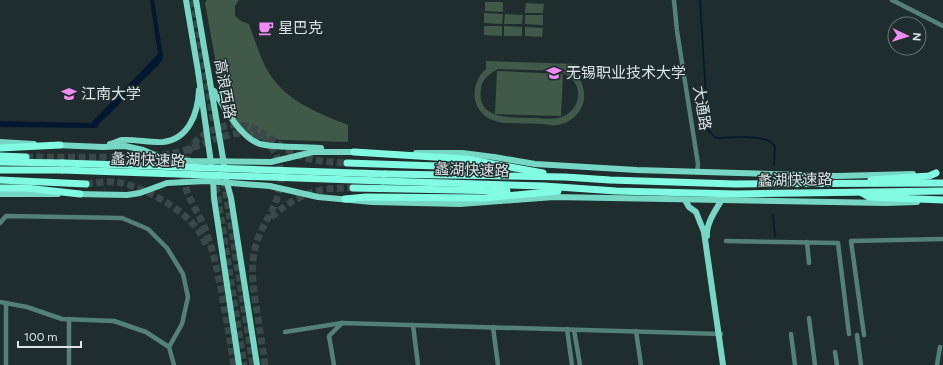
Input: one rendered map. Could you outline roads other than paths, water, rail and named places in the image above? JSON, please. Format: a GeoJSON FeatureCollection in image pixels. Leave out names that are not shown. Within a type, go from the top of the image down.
{"type":"FeatureCollection","features":[{"type":"Feature","properties":{"kind":"highway"},"geometry":{"type":"LineString","coordinates":[[0,148],[60,145]]}},
{"type":"Feature","properties":{"kind":"highway"},"geometry":{"type":"LineString","coordinates":[[354,152],[466,159],[565,177]]}},
{"type":"Feature","properties":{"kind":"highway"},"geometry":{"type":"LineString","coordinates":[[0,156],[26,157]]}},
{"type":"Feature","properties":{"kind":"highway","name":"蠡湖快速路"},"geometry":{"type":"LineString","coordinates":[[0,162],[63,167],[384,177],[583,189],[736,194],[943,191]]}},
{"type":"Feature","properties":{"kind":"highway"},"geometry":{"type":"LineString","coordinates":[[347,163],[486,167],[525,170]]}},
{"type":"Feature","properties":{"kind":"highway","name":"蠡湖快速路"},"geometry":{"type":"LineString","coordinates":[[0,170],[63,167]]}},
{"type":"Feature","properties":{"kind":"highway"},"geometry":{"type":"LineString","coordinates":[[846,183],[874,179],[929,176],[940,173]]}},
{"type":"Feature","properties":{"kind":"highway","name":"蠡湖快速路"},"geometry":{"type":"LineString","coordinates":[[384,177],[565,177],[735,184],[943,183]]}},
{"type":"Feature","properties":{"kind":"highway"},"geometry":{"type":"LineString","coordinates":[[0,180],[86,184]]}},
{"type":"Feature","properties":{"kind":"highway"},"geometry":{"type":"LineString","coordinates":[[0,188],[26,188],[80,194]]}},
{"type":"Feature","properties":{"kind":"highway"},"geometry":{"type":"LineString","coordinates":[[353,188],[543,192]]}},
{"type":"Feature","properties":{"kind":"highway"},"geometry":{"type":"LineString","coordinates":[[345,199],[366,197],[485,198],[583,189]]}},
{"type":"Feature","properties":{"kind":"highway"},"geometry":{"type":"LineString","coordinates":[[860,192],[869,197],[943,200]]}},
{"type":"Feature","properties":{"kind":"main road","name":"高浪西路"},"geometry":{"type":"LineString","coordinates":[[186,0],[198,71],[211,161],[214,198],[239,365]]}},
{"type":"Feature","properties":{"kind":"main road","name":"高浪西路"},"geometry":{"type":"LineString","coordinates":[[196,0],[212,88],[223,161],[231,198],[256,365]]}},
{"type":"Feature","properties":{"kind":"main road"},"geometry":{"type":"LineString","coordinates":[[103,147],[122,140],[162,142],[171,140],[183,133],[189,127],[195,116],[199,92],[198,71]]}},
{"type":"Feature","properties":{"kind":"main road"},"geometry":{"type":"LineString","coordinates":[[212,88],[240,129],[256,143],[265,145],[306,146],[344,152]]}},
{"type":"Feature","properties":{"kind":"main road"},"geometry":{"type":"LineString","coordinates":[[0,142],[103,147],[125,146],[172,160],[271,162],[313,152],[462,153],[535,164],[697,172],[836,176],[940,173]]}},
{"type":"Feature","properties":{"kind":"main road"},"geometry":{"type":"LineString","coordinates":[[0,194],[126,195],[140,193],[167,183],[227,182],[270,186],[318,197],[372,202],[460,204],[554,197],[886,203],[943,200]]}},
{"type":"Feature","properties":{"kind":"main road"},"geometry":{"type":"LineString","coordinates":[[685,200],[689,207],[696,212],[704,232],[720,334]]}},
{"type":"Feature","properties":{"kind":"main road"},"geometry":{"type":"LineString","coordinates":[[721,201],[707,231],[724,365]]}},
{"type":"Feature","properties":{"kind":"street","name":"大通路"},"geometry":{"type":"LineString","coordinates":[[674,0],[677,30],[698,164],[697,172]]}},
{"type":"Feature","properties":{"kind":"street"},"geometry":{"type":"LineString","coordinates":[[892,0],[943,26]]}},
{"type":"Feature","properties":{"kind":"street"},"geometry":{"type":"LineString","coordinates":[[0,224],[6,216],[122,218],[148,229],[167,248],[183,274],[188,297],[182,324],[169,347]]}},
{"type":"Feature","properties":{"kind":"street"},"geometry":{"type":"LineString","coordinates":[[864,335],[851,241],[943,239]]}},
{"type":"Feature","properties":{"kind":"street"},"geometry":{"type":"LineString","coordinates":[[726,241],[838,243],[849,334]]}},
{"type":"Feature","properties":{"kind":"street"},"geometry":{"type":"LineString","coordinates":[[807,242],[809,263]]}},
{"type":"Feature","properties":{"kind":"street"},"geometry":{"type":"LineString","coordinates":[[0,302],[27,307],[62,319],[114,322],[146,332],[169,347],[174,365]]}},
{"type":"Feature","properties":{"kind":"street"},"geometry":{"type":"LineString","coordinates":[[6,303],[6,365]]}},
{"type":"Feature","properties":{"kind":"street"},"geometry":{"type":"LineString","coordinates":[[809,318],[815,365]]}},
{"type":"Feature","properties":{"kind":"street"},"geometry":{"type":"LineString","coordinates":[[69,319],[69,365]]}},
{"type":"Feature","properties":{"kind":"street"},"geometry":{"type":"LineString","coordinates":[[285,332],[342,323],[720,334]]}},
{"type":"Feature","properties":{"kind":"street"},"geometry":{"type":"LineString","coordinates":[[334,365],[330,336],[342,323]]}},
{"type":"Feature","properties":{"kind":"street"},"geometry":{"type":"LineString","coordinates":[[414,325],[418,365]]}},
{"type":"Feature","properties":{"kind":"street"},"geometry":{"type":"LineString","coordinates":[[493,327],[498,365]]}},
{"type":"Feature","properties":{"kind":"street"},"geometry":{"type":"LineString","coordinates":[[566,329],[572,365]]}},
{"type":"Feature","properties":{"kind":"street"},"geometry":{"type":"LineString","coordinates":[[574,330],[580,365]]}},
{"type":"Feature","properties":{"kind":"street"},"geometry":{"type":"LineString","coordinates":[[636,331],[641,365]]}},
{"type":"Feature","properties":{"kind":"street"},"geometry":{"type":"LineString","coordinates":[[791,334],[795,365]]}},
{"type":"Feature","properties":{"kind":"street"},"geometry":{"type":"LineString","coordinates":[[857,335],[861,365]]}},
{"type":"Feature","properties":{"kind":"street"},"geometry":{"type":"LineString","coordinates":[[936,365],[940,347]]}},
{"type":"Feature","properties":{"kind":"street"},"geometry":{"type":"LineString","coordinates":[[835,352],[837,365]]}},
{"type":"Feature","properties":{"kind":"water"},"geometry":{"type":"Polygon","coordinates":[[[150,0],[154,0],[163,56],[162,61],[99,124],[97,128],[0,127],[0,121],[91,123],[158,54],[150,0]]]}},
{"type":"Feature","properties":{"kind":"waterway"},"geometry":{"type":"LineString","coordinates":[[700,0],[708,130],[716,138],[747,137],[764,139],[770,142],[775,146],[774,165]]}},
{"type":"Feature","properties":{"kind":"waterway"},"geometry":{"type":"LineString","coordinates":[[773,215],[775,237]]}},
{"type":"Feature","properties":{"kind":"tunnel"},"geometry":{"type":"LineString","coordinates":[[193,0],[214,124]]}},
{"type":"Feature","properties":{"kind":"tunnel"},"geometry":{"type":"LineString","coordinates":[[234,365],[215,261],[203,224],[186,188],[184,166],[191,147],[201,137],[215,129],[231,125],[241,125],[260,131],[286,149],[300,156],[323,161],[347,163]]}},
{"type":"Feature","properties":{"kind":"tunnel"},"geometry":{"type":"LineString","coordinates":[[26,157],[110,157],[166,154],[183,151],[218,138],[244,133],[260,137],[267,142],[276,155],[281,171],[281,179],[275,203],[258,238],[253,263],[254,290],[265,365]]}},
{"type":"Feature","properties":{"kind":"tunnel"},"geometry":{"type":"LineString","coordinates":[[224,181],[253,365]]}},
{"type":"Feature","properties":{"kind":"tunnel"},"geometry":{"type":"LineString","coordinates":[[86,184],[117,182],[129,185],[156,196],[182,213],[201,234],[206,245]]}},
{"type":"Feature","properties":{"kind":"tunnel"},"geometry":{"type":"LineString","coordinates":[[216,186],[244,365]]}},
{"type":"Feature","properties":{"kind":"tunnel"},"geometry":{"type":"LineString","coordinates":[[271,217],[299,197],[329,189],[353,188]]}},
{"type":"Feature","properties":{"kind":"place","name":"星巴克"},"geometry":{"type":"Point","coordinates":[266,28]}},
{"type":"Feature","properties":{"kind":"place","name":"无锡职业技术大学"},"geometry":{"type":"Point","coordinates":[554,73]}},
{"type":"Feature","properties":{"kind":"place","name":"江南大学"},"geometry":{"type":"Point","coordinates":[69,94]}}]}
